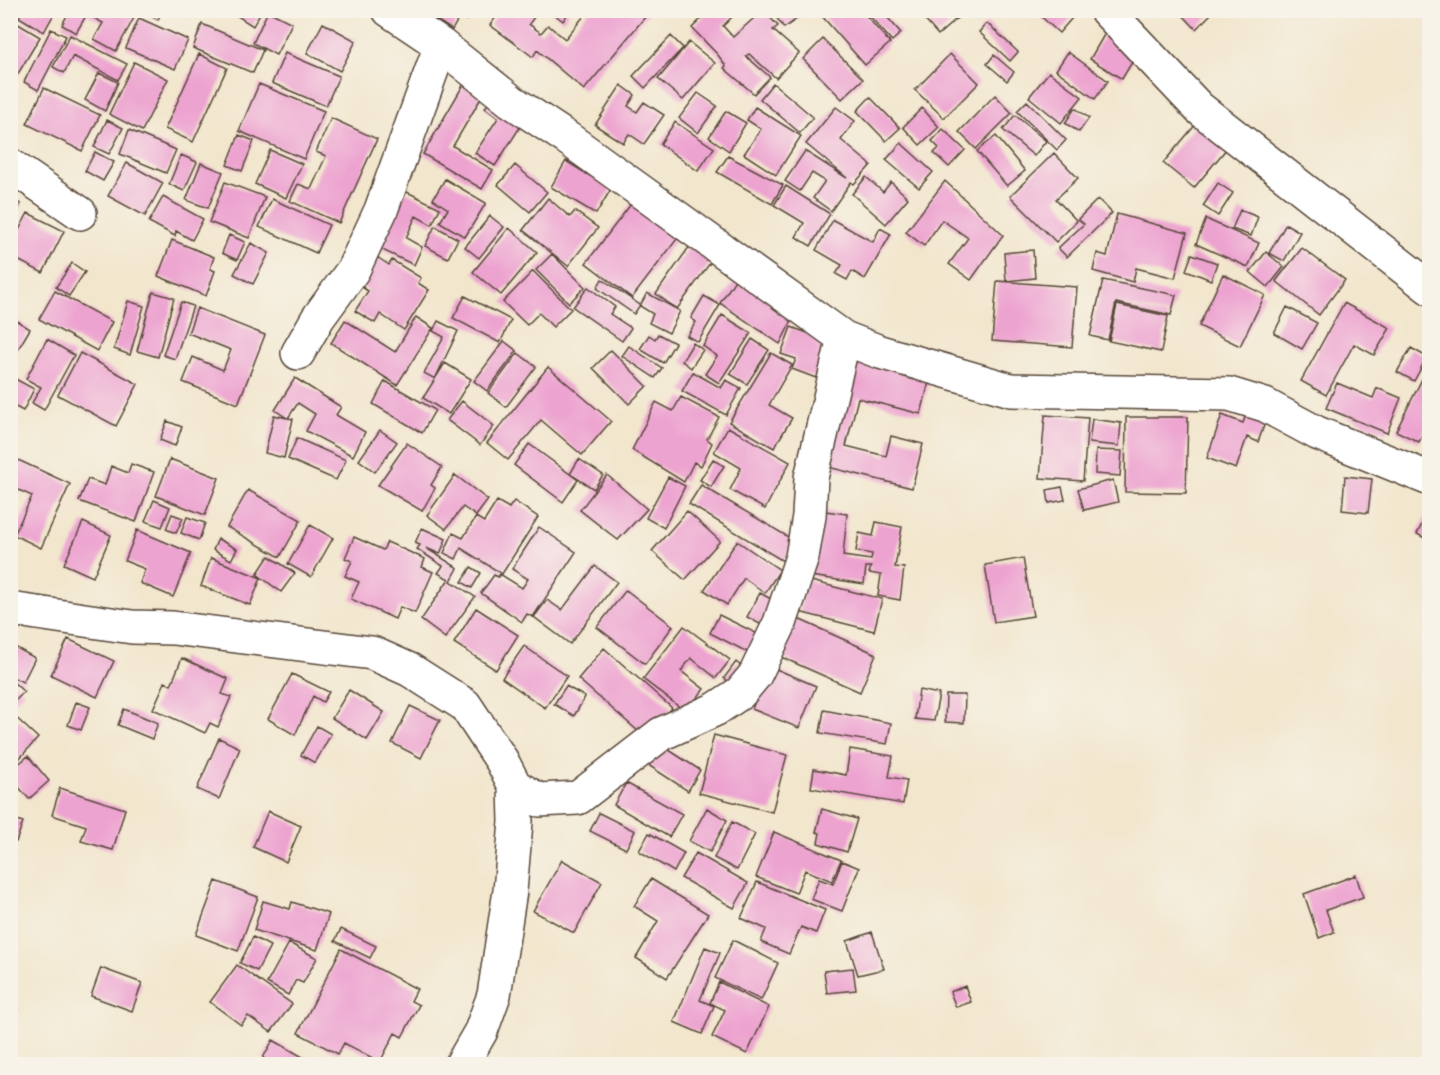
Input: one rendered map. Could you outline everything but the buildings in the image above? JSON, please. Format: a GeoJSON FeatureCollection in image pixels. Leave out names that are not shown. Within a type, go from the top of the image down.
{"type":"FeatureCollection","features":[{"type":"Feature","properties":{"kind":"street"},"geometry":{"type":"LineString","coordinates":[[389,10],[441,45],[512,101],[844,338],[880,352],[1011,390],[1229,394],[1266,405],[1317,433],[1430,478]]}},
{"type":"Feature","properties":{"kind":"street"},"geometry":{"type":"LineString","coordinates":[[1106,10],[1199,108],[1430,288]]}},
{"type":"Feature","properties":{"kind":"street"},"geometry":{"type":"LineString","coordinates":[[298,353],[318,318],[353,270],[376,220],[441,45]]}},
{"type":"Feature","properties":{"kind":"street"},"geometry":{"type":"LineString","coordinates":[[10,165],[80,213]]}},
{"type":"Feature","properties":{"kind":"street"},"geometry":{"type":"LineString","coordinates":[[515,786],[539,800],[578,798],[661,734],[716,709],[740,693],[754,675],[768,652],[784,613],[802,557],[809,516],[811,478],[844,338]]}},
{"type":"Feature","properties":{"kind":"street"},"geometry":{"type":"LineString","coordinates":[[10,609],[132,627],[173,628],[372,653],[410,670],[465,705],[502,761],[515,786],[516,822],[510,891],[496,984],[481,1031],[462,1065]]}}]}
